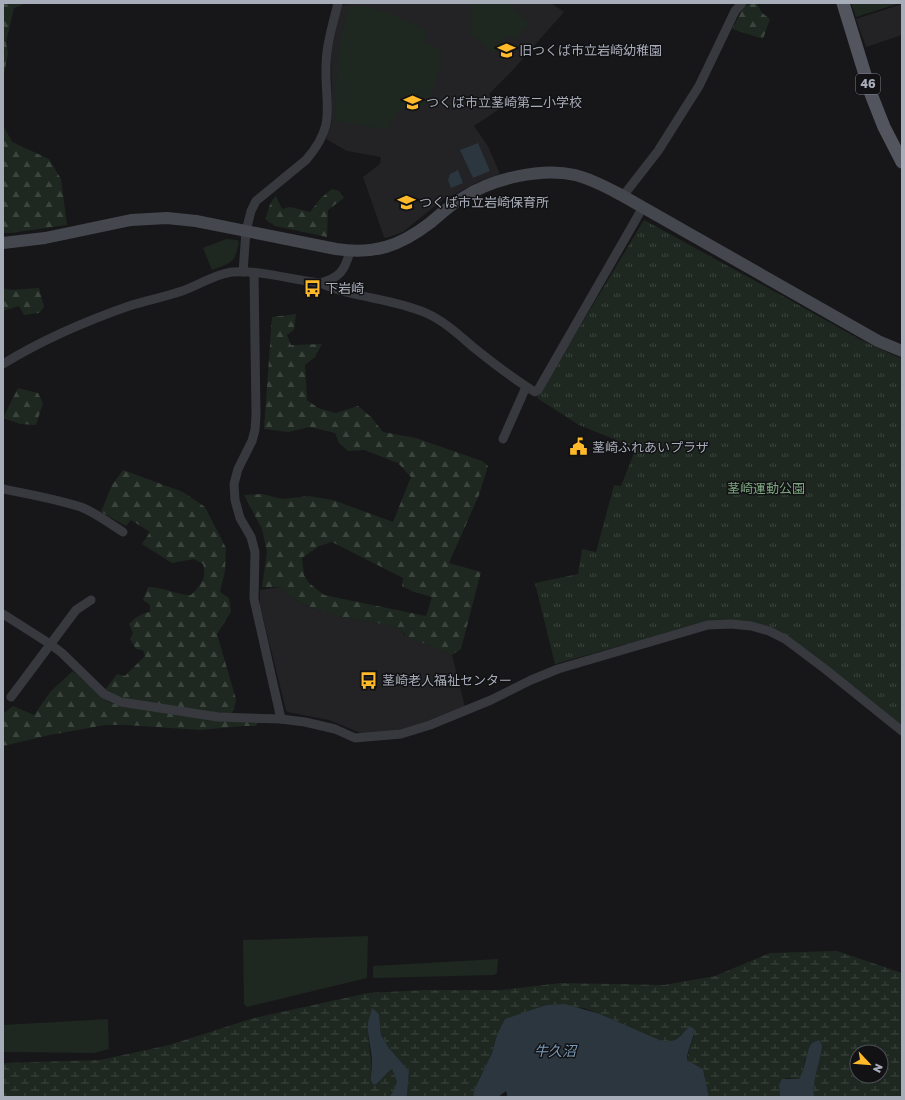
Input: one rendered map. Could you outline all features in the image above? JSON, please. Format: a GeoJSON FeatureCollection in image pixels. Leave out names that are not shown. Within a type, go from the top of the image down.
{"type":"FeatureCollection","features":[{"type":"Feature","properties":{"kind":"main road","name":"46"},"geometry":{"type":"LineString","coordinates":[[843,3],[871,94],[884,127],[902,162]]}},
{"type":"Feature","properties":{"kind":"street"},"geometry":{"type":"LineString","coordinates":[[243,272],[246,231],[251,211],[256,201],[312,154],[326,130],[328,114],[326,67],[327,54],[338,3]]}},
{"type":"Feature","properties":{"kind":"street"},"geometry":{"type":"LineString","coordinates":[[623,196],[658,151],[695,93],[735,10],[742,3]]}},
{"type":"Feature","properties":{"kind":"street"},"geometry":{"type":"LineString","coordinates":[[3,243],[45,238],[113,223],[151,218],[167,218],[196,221],[350,251],[378,249],[406,239],[463,197],[484,186],[522,175],[554,173],[574,175],[588,179],[623,196],[878,341],[902,351]]}},
{"type":"Feature","properties":{"kind":"street"},"geometry":{"type":"LineString","coordinates":[[3,364],[36,346],[131,305],[175,294],[229,272],[243,272],[320,283],[335,289],[399,304],[431,315],[442,321],[483,355],[535,392],[538,390],[643,207]]}},
{"type":"Feature","properties":{"kind":"street"},"geometry":{"type":"LineString","coordinates":[[320,283],[328,281],[342,271],[350,251]]}},
{"type":"Feature","properties":{"kind":"street"},"geometry":{"type":"LineString","coordinates":[[254,273],[255,430],[252,441],[238,469],[234,484],[235,500],[240,518],[251,537],[255,552],[254,599],[281,719]]}},
{"type":"Feature","properties":{"kind":"street"},"geometry":{"type":"LineString","coordinates":[[503,439],[526,387]]}},
{"type":"Feature","properties":{"kind":"street"},"geometry":{"type":"LineString","coordinates":[[3,489],[81,508],[96,514],[123,532]]}},
{"type":"Feature","properties":{"kind":"street"},"geometry":{"type":"LineString","coordinates":[[11,697],[76,610],[91,600]]}},
{"type":"Feature","properties":{"kind":"street"},"geometry":{"type":"LineString","coordinates":[[3,614],[50,644],[73,663],[104,694],[121,702],[218,717],[281,719],[320,724],[354,738],[401,734],[430,725],[491,700],[558,668],[701,626],[731,624],[751,626],[769,631],[785,639],[902,731]]}},
{"type":"Feature","properties":{"kind":"shaded area","name":"つくば市立茎崎第二小学校"},"geometry":{"type":"Polygon","coordinates":[[[357,3],[551,3],[564,12],[511,72],[489,94],[498,110],[474,126],[488,146],[500,174],[478,182],[449,197],[446,197],[403,232],[386,238],[384,237],[363,177],[380,164],[381,157],[347,151],[326,139],[331,124],[332,112],[331,54],[341,5],[357,3]]]}},
{"type":"Feature","properties":{"kind":"shaded area"},"geometry":{"type":"Polygon","coordinates":[[[902,4],[902,35],[866,47],[856,19],[902,4]]]}},
{"type":"Feature","properties":{"kind":"shaded area"},"geometry":{"type":"Polygon","coordinates":[[[280,587],[291,598],[309,607],[337,616],[389,625],[402,630],[404,635],[452,655],[465,707],[412,727],[387,732],[363,734],[329,720],[288,712],[286,710],[260,605],[260,590],[280,587]]]}},
{"type":"Feature","properties":{"kind":"green space"},"geometry":{"type":"Polygon","coordinates":[[[3,3],[27,3],[14,8],[6,42],[8,53],[3,80],[3,3]]]}},
{"type":"Feature","properties":{"kind":"green space"},"geometry":{"type":"Polygon","coordinates":[[[474,3],[507,3],[530,23],[514,41],[509,36],[493,53],[470,34],[472,13],[469,12],[474,3]]]}},
{"type":"Feature","properties":{"kind":"green space"},"geometry":{"type":"Polygon","coordinates":[[[751,3],[757,3],[762,13],[770,19],[763,39],[732,29],[744,7],[751,3]]]}},
{"type":"Feature","properties":{"kind":"green space"},"geometry":{"type":"Polygon","coordinates":[[[851,3],[900,3],[856,17],[851,3]]]}},
{"type":"Feature","properties":{"kind":"green space"},"geometry":{"type":"Polygon","coordinates":[[[348,6],[368,6],[384,11],[428,30],[424,41],[440,50],[439,58],[442,63],[426,105],[423,106],[414,104],[404,107],[397,113],[388,130],[336,121],[337,61],[348,6]]]}},
{"type":"Feature","properties":{"kind":"green space"},"geometry":{"type":"Polygon","coordinates":[[[3,125],[12,142],[49,159],[61,179],[67,225],[3,233],[3,125]]]}},
{"type":"Feature","properties":{"kind":"green space"},"geometry":{"type":"Polygon","coordinates":[[[332,189],[339,191],[344,198],[328,210],[327,237],[275,226],[265,219],[270,205],[276,196],[282,209],[290,207],[310,212],[321,198],[332,189]]]}},
{"type":"Feature","properties":{"kind":"green space","name":"茎崎運動公園"},"geometry":{"type":"Polygon","coordinates":[[[644,220],[859,339],[902,359],[902,727],[788,638],[735,621],[623,645],[555,664],[535,583],[578,574],[582,549],[596,552],[614,485],[621,486],[636,448],[579,425],[537,398],[644,220]]]}},
{"type":"Feature","properties":{"kind":"green space"},"geometry":{"type":"Polygon","coordinates":[[[226,239],[237,240],[239,242],[236,255],[232,261],[212,270],[203,248],[226,239]]]}},
{"type":"Feature","properties":{"kind":"green space"},"geometry":{"type":"Polygon","coordinates":[[[3,288],[11,290],[39,288],[44,307],[39,313],[24,315],[19,306],[3,311],[3,288]]]}},
{"type":"Feature","properties":{"kind":"green space"},"geometry":{"type":"Polygon","coordinates":[[[296,314],[294,330],[287,335],[291,345],[322,344],[315,357],[305,365],[307,400],[318,408],[336,413],[358,406],[371,417],[383,432],[416,438],[482,461],[488,466],[479,495],[449,563],[481,572],[461,649],[452,655],[406,636],[402,630],[389,625],[337,616],[309,607],[291,598],[280,587],[262,587],[267,552],[262,529],[244,495],[262,494],[283,499],[309,496],[333,500],[393,522],[411,477],[398,463],[364,450],[348,451],[339,443],[335,433],[310,427],[288,432],[264,429],[272,317],[296,314]],[[332,542],[319,546],[302,558],[304,575],[309,583],[324,595],[426,616],[432,597],[414,592],[402,586],[403,578],[332,542]]]}},
{"type":"Feature","properties":{"kind":"green space"},"geometry":{"type":"Polygon","coordinates":[[[18,388],[38,393],[43,403],[36,425],[20,424],[3,418],[18,388]]]}},
{"type":"Feature","properties":{"kind":"green space"},"geometry":{"type":"Polygon","coordinates":[[[123,470],[183,492],[205,507],[226,548],[225,571],[220,592],[229,598],[231,612],[217,634],[236,699],[234,710],[230,714],[195,711],[118,697],[105,690],[117,674],[125,676],[145,656],[143,650],[136,649],[130,639],[133,633],[129,624],[138,616],[150,612],[150,605],[143,600],[148,587],[191,595],[198,588],[204,577],[203,564],[194,559],[172,563],[142,544],[150,532],[131,520],[126,526],[101,512],[112,485],[123,470]]]}},
{"type":"Feature","properties":{"kind":"green space"},"geometry":{"type":"Polygon","coordinates":[[[73,671],[110,703],[176,714],[258,722],[256,726],[200,730],[105,725],[50,735],[3,746],[3,714],[13,706],[34,715],[51,691],[73,671]]]}},
{"type":"Feature","properties":{"kind":"green space"},"geometry":{"type":"Polygon","coordinates":[[[368,936],[367,978],[247,1007],[244,1004],[243,940],[368,936]]]}},
{"type":"Feature","properties":{"kind":"green space"},"geometry":{"type":"Polygon","coordinates":[[[837,951],[902,973],[902,1097],[815,1097],[815,1080],[821,1054],[805,1059],[803,1070],[799,1079],[786,1078],[779,1085],[780,1097],[709,1097],[703,1069],[687,1060],[694,1036],[685,1031],[675,1040],[662,1041],[584,1008],[546,1005],[533,1010],[497,1035],[492,1053],[474,1090],[473,1097],[407,1097],[409,1071],[389,1048],[381,1035],[379,1014],[368,1036],[372,1068],[370,1078],[378,1083],[385,1073],[392,1069],[397,1082],[390,1097],[3,1097],[3,1063],[100,1060],[169,1045],[254,1018],[368,993],[425,990],[501,990],[561,983],[664,985],[715,976],[770,953],[837,951]]]}},
{"type":"Feature","properties":{"kind":"green space"},"geometry":{"type":"Polygon","coordinates":[[[498,959],[497,973],[494,975],[373,978],[373,966],[498,959]]]}},
{"type":"Feature","properties":{"kind":"green space"},"geometry":{"type":"Polygon","coordinates":[[[108,1019],[109,1049],[95,1053],[3,1052],[3,1025],[108,1019]]]}},
{"type":"Feature","properties":{"kind":"water"},"geometry":{"type":"Polygon","coordinates":[[[478,143],[490,171],[473,178],[460,150],[478,143]]]}},
{"type":"Feature","properties":{"kind":"water"},"geometry":{"type":"Polygon","coordinates":[[[458,170],[463,183],[451,188],[448,180],[450,174],[458,170]]]}},
{"type":"Feature","properties":{"kind":"water","name":"牛久沼"},"geometry":{"type":"Polygon","coordinates":[[[565,1004],[600,1014],[662,1041],[676,1040],[690,1026],[694,1029],[694,1033],[687,1060],[703,1069],[709,1097],[507,1097],[506,1091],[498,1097],[473,1097],[474,1090],[492,1053],[497,1035],[505,1019],[546,1005],[565,1004]]]}},
{"type":"Feature","properties":{"kind":"water"},"geometry":{"type":"Polygon","coordinates":[[[372,1008],[379,1014],[381,1035],[389,1048],[409,1071],[407,1097],[390,1097],[397,1082],[392,1069],[376,1084],[374,1085],[371,1081],[372,1061],[368,1023],[372,1008]]]}},
{"type":"Feature","properties":{"kind":"water"},"geometry":{"type":"Polygon","coordinates":[[[819,1040],[822,1045],[814,1083],[815,1097],[780,1097],[779,1085],[782,1079],[799,1079],[809,1048],[812,1043],[819,1040]]]}},
{"type":"Feature","properties":{"kind":"place","name":"旧つくば市立岩崎幼稚園"},"geometry":{"type":"Point","coordinates":[506,50]}},
{"type":"Feature","properties":{"kind":"place","name":"つくば市立茎崎第二小学校"},"geometry":{"type":"Point","coordinates":[413,102]}},
{"type":"Feature","properties":{"kind":"place","name":"つくば市立岩崎保育所"},"geometry":{"type":"Point","coordinates":[406,202]}},
{"type":"Feature","properties":{"kind":"place","name":"下岩崎"},"geometry":{"type":"Point","coordinates":[312,288]}},
{"type":"Feature","properties":{"kind":"place","name":"茎崎ふれあいプラザ"},"geometry":{"type":"Point","coordinates":[579,447]}},
{"type":"Feature","properties":{"kind":"place","name":"茎崎老人福祉センター"},"geometry":{"type":"Point","coordinates":[369,680]}}]}
